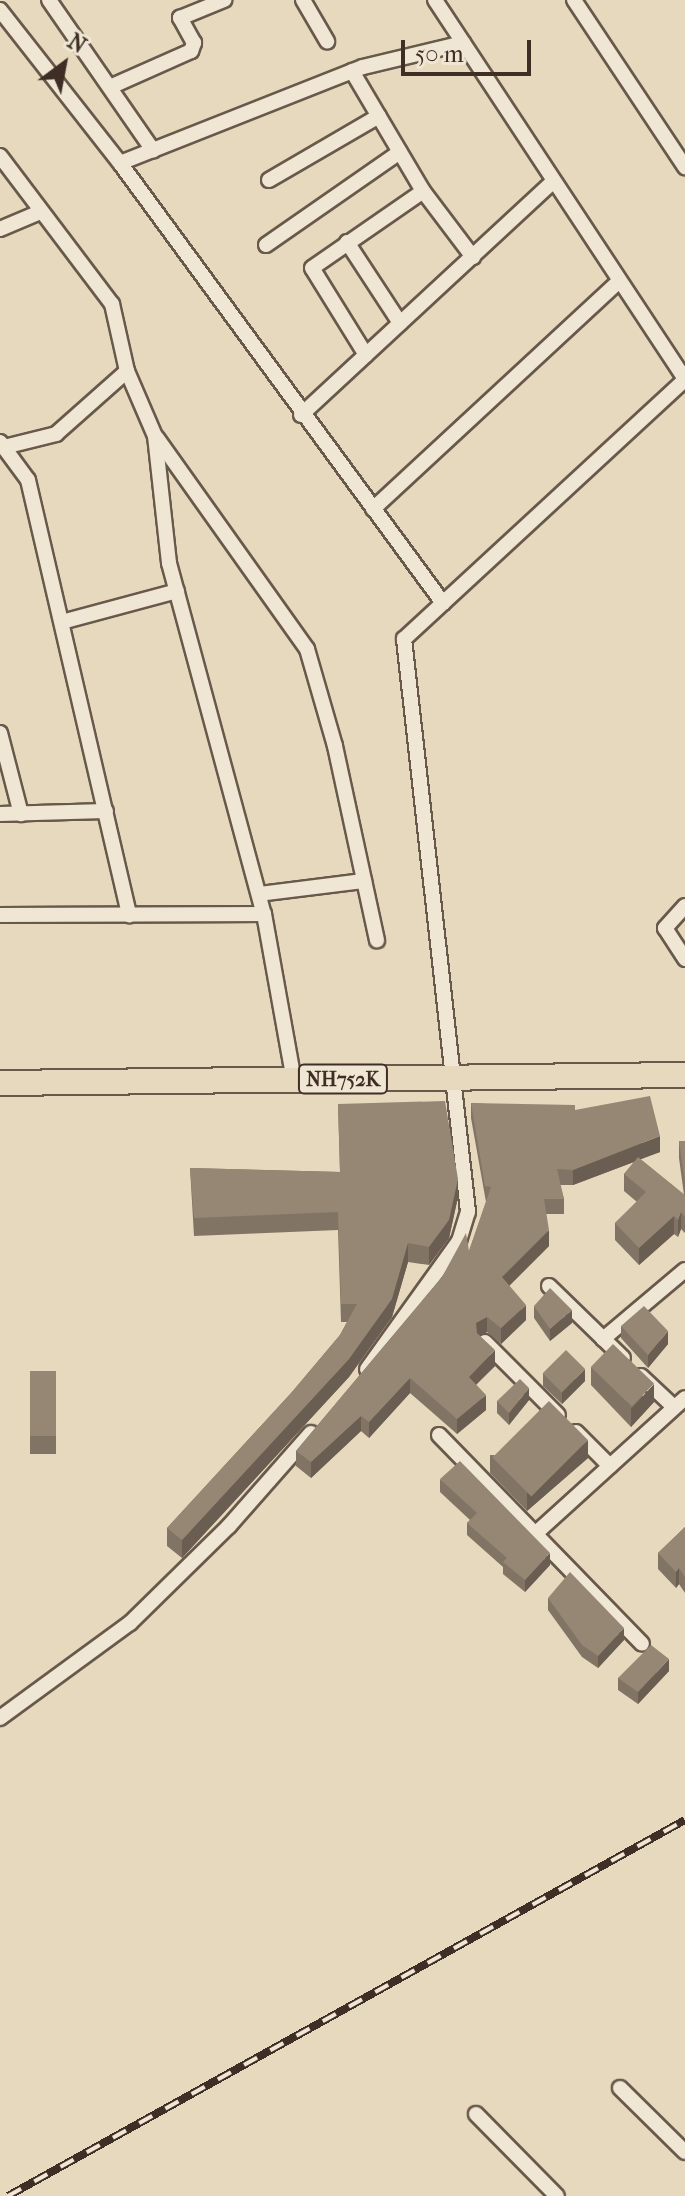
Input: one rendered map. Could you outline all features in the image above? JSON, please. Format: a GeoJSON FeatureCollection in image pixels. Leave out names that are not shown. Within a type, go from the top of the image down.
{"type":"FeatureCollection","features":[{"type":"Feature","properties":{"kind":"highway","name":"NH752K"},"geometry":{"type":"LineString","coordinates":[[0,1083],[685,1075]]}},
{"type":"Feature","properties":{"kind":"street"},"geometry":{"type":"LineString","coordinates":[[49,0],[153,150]]}},
{"type":"Feature","properties":{"kind":"street"},"geometry":{"type":"LineString","coordinates":[[110,87],[191,51],[194,43],[180,18],[224,0]]}},
{"type":"Feature","properties":{"kind":"street"},"geometry":{"type":"LineString","coordinates":[[303,0],[327,41]]}},
{"type":"Feature","properties":{"kind":"street"},"geometry":{"type":"LineString","coordinates":[[357,1383],[459,1241],[468,1212],[450,1078],[404,639],[685,379],[435,0]]}},
{"type":"Feature","properties":{"kind":"street"},"geometry":{"type":"LineString","coordinates":[[574,0],[685,167]]}},
{"type":"Feature","properties":{"kind":"street"},"geometry":{"type":"LineString","coordinates":[[0,10],[120,163],[301,415],[443,603]]}},
{"type":"Feature","properties":{"kind":"street"},"geometry":{"type":"LineString","coordinates":[[120,163],[352,71],[463,43]]}},
{"type":"Feature","properties":{"kind":"street"},"geometry":{"type":"LineString","coordinates":[[352,71],[423,191],[473,257]]}},
{"type":"Feature","properties":{"kind":"street"},"geometry":{"type":"LineString","coordinates":[[269,180],[379,116]]}},
{"type":"Feature","properties":{"kind":"street"},"geometry":{"type":"LineString","coordinates":[[266,245],[400,152]]}},
{"type":"Feature","properties":{"kind":"street"},"geometry":{"type":"LineString","coordinates":[[0,156],[112,304],[127,371],[155,436],[307,649],[377,941]]}},
{"type":"Feature","properties":{"kind":"street"},"geometry":{"type":"LineString","coordinates":[[301,415],[553,182]]}},
{"type":"Feature","properties":{"kind":"street"},"geometry":{"type":"LineString","coordinates":[[366,355],[313,273],[316,263],[423,191]]}},
{"type":"Feature","properties":{"kind":"street"},"geometry":{"type":"LineString","coordinates":[[0,229],[40,212]]}},
{"type":"Feature","properties":{"kind":"street"},"geometry":{"type":"LineString","coordinates":[[347,242],[400,323]]}},
{"type":"Feature","properties":{"kind":"street"},"geometry":{"type":"LineString","coordinates":[[373,509],[619,281]]}},
{"type":"Feature","properties":{"kind":"street"},"geometry":{"type":"LineString","coordinates":[[127,371],[56,434],[2,444],[28,480],[129,915]]}},
{"type":"Feature","properties":{"kind":"street"},"geometry":{"type":"LineString","coordinates":[[155,436],[169,563],[264,914],[294,1080]]}},
{"type":"Feature","properties":{"kind":"street"},"geometry":{"type":"LineString","coordinates":[[62,622],[177,591]]}},
{"type":"Feature","properties":{"kind":"street"},"geometry":{"type":"LineString","coordinates":[[0,733],[21,814]]}},
{"type":"Feature","properties":{"kind":"street"},"geometry":{"type":"LineString","coordinates":[[0,814],[106,811]]}},
{"type":"Feature","properties":{"kind":"street"},"geometry":{"type":"LineString","coordinates":[[259,894],[364,881]]}},
{"type":"Feature","properties":{"kind":"street"},"geometry":{"type":"LineString","coordinates":[[685,906],[665,928],[685,959]]}},
{"type":"Feature","properties":{"kind":"street"},"geometry":{"type":"LineString","coordinates":[[0,915],[264,914]]}},
{"type":"Feature","properties":{"kind":"street"},"geometry":{"type":"LineString","coordinates":[[603,1339],[685,1270]]}},
{"type":"Feature","properties":{"kind":"street"},"geometry":{"type":"LineString","coordinates":[[535,1534],[679,1403],[603,1339],[549,1286]]}},
{"type":"Feature","properties":{"kind":"street"},"geometry":{"type":"LineString","coordinates":[[485,1342],[610,1466]]}},
{"type":"Feature","properties":{"kind":"street"},"geometry":{"type":"LineString","coordinates":[[0,1718],[130,1623],[229,1526],[325,1418]]}},
{"type":"Feature","properties":{"kind":"street"},"geometry":{"type":"LineString","coordinates":[[439,1435],[642,1644]]}},
{"type":"Feature","properties":{"kind":"street"},"geometry":{"type":"LineString","coordinates":[[620,2088],[685,2152]]}},
{"type":"Feature","properties":{"kind":"street"},"geometry":{"type":"LineString","coordinates":[[476,2114],[557,2196]]}},
{"type":"Feature","properties":{"kind":"building"},"geometry":{"type":"Polygon","coordinates":[[[650,1096],[660,1136],[573,1170],[557,1169],[564,1199],[544,1199],[549,1230],[502,1277],[526,1305],[501,1328],[487,1317],[476,1323],[477,1333],[495,1350],[469,1377],[486,1395],[457,1419],[410,1378],[369,1422],[361,1416],[311,1462],[296,1451],[442,1277],[466,1233],[469,1251],[491,1187],[485,1186],[471,1103],[575,1105],[575,1110],[650,1096]]]}},
{"type":"Feature","properties":{"kind":"building"},"geometry":{"type":"Polygon","coordinates":[[[445,1101],[458,1179],[449,1220],[429,1247],[408,1243],[392,1299],[349,1359],[182,1540],[167,1528],[292,1392],[340,1335],[357,1304],[341,1304],[338,1212],[194,1218],[190,1168],[340,1172],[338,1104],[445,1101]]]}},
{"type":"Feature","properties":{"kind":"building"},"geometry":{"type":"Polygon","coordinates":[[[679,1141],[685,1141],[685,1183],[679,1141]]]}},
{"type":"Feature","properties":{"kind":"building"},"geometry":{"type":"Polygon","coordinates":[[[638,1157],[685,1195],[685,1216],[681,1212],[678,1220],[674,1216],[639,1248],[615,1223],[646,1192],[624,1174],[638,1157]]]}},
{"type":"Feature","properties":{"kind":"building"},"geometry":{"type":"Polygon","coordinates":[[[550,1288],[572,1310],[550,1329],[534,1306],[550,1288]]]}},
{"type":"Feature","properties":{"kind":"building"},"geometry":{"type":"Polygon","coordinates":[[[644,1306],[668,1331],[648,1355],[621,1326],[644,1306]]]}},
{"type":"Feature","properties":{"kind":"building"},"geometry":{"type":"Polygon","coordinates":[[[613,1344],[654,1384],[632,1407],[591,1367],[613,1344]]]}},
{"type":"Feature","properties":{"kind":"building"},"geometry":{"type":"Polygon","coordinates":[[[566,1350],[585,1369],[562,1392],[543,1373],[566,1350]]]}},
{"type":"Feature","properties":{"kind":"building"},"geometry":{"type":"Polygon","coordinates":[[[30,1371],[56,1371],[56,1436],[30,1436],[30,1371]]]}},
{"type":"Feature","properties":{"kind":"building"},"geometry":{"type":"Polygon","coordinates":[[[520,1379],[529,1388],[509,1413],[497,1401],[520,1379]]]}},
{"type":"Feature","properties":{"kind":"building"},"geometry":{"type":"Polygon","coordinates":[[[549,1401],[588,1440],[531,1496],[492,1458],[549,1401]]]}},
{"type":"Feature","properties":{"kind":"building"},"geometry":{"type":"Polygon","coordinates":[[[460,1461],[550,1553],[525,1580],[503,1562],[507,1558],[467,1523],[477,1513],[440,1479],[460,1461]]]}},
{"type":"Feature","properties":{"kind":"building"},"geometry":{"type":"Polygon","coordinates":[[[685,1527],[685,1577],[679,1568],[676,1572],[658,1553],[685,1527]]]}},
{"type":"Feature","properties":{"kind":"building"},"geometry":{"type":"Polygon","coordinates":[[[570,1572],[624,1628],[598,1656],[582,1645],[548,1598],[570,1572]]]}},
{"type":"Feature","properties":{"kind":"building"},"geometry":{"type":"Polygon","coordinates":[[[651,1645],[669,1659],[638,1692],[618,1678],[651,1645]]]}},
{"type":"Feature","properties":{"kind":"railway"},"geometry":{"type":"LineString","coordinates":[[8,2196],[685,1820]]}}]}
